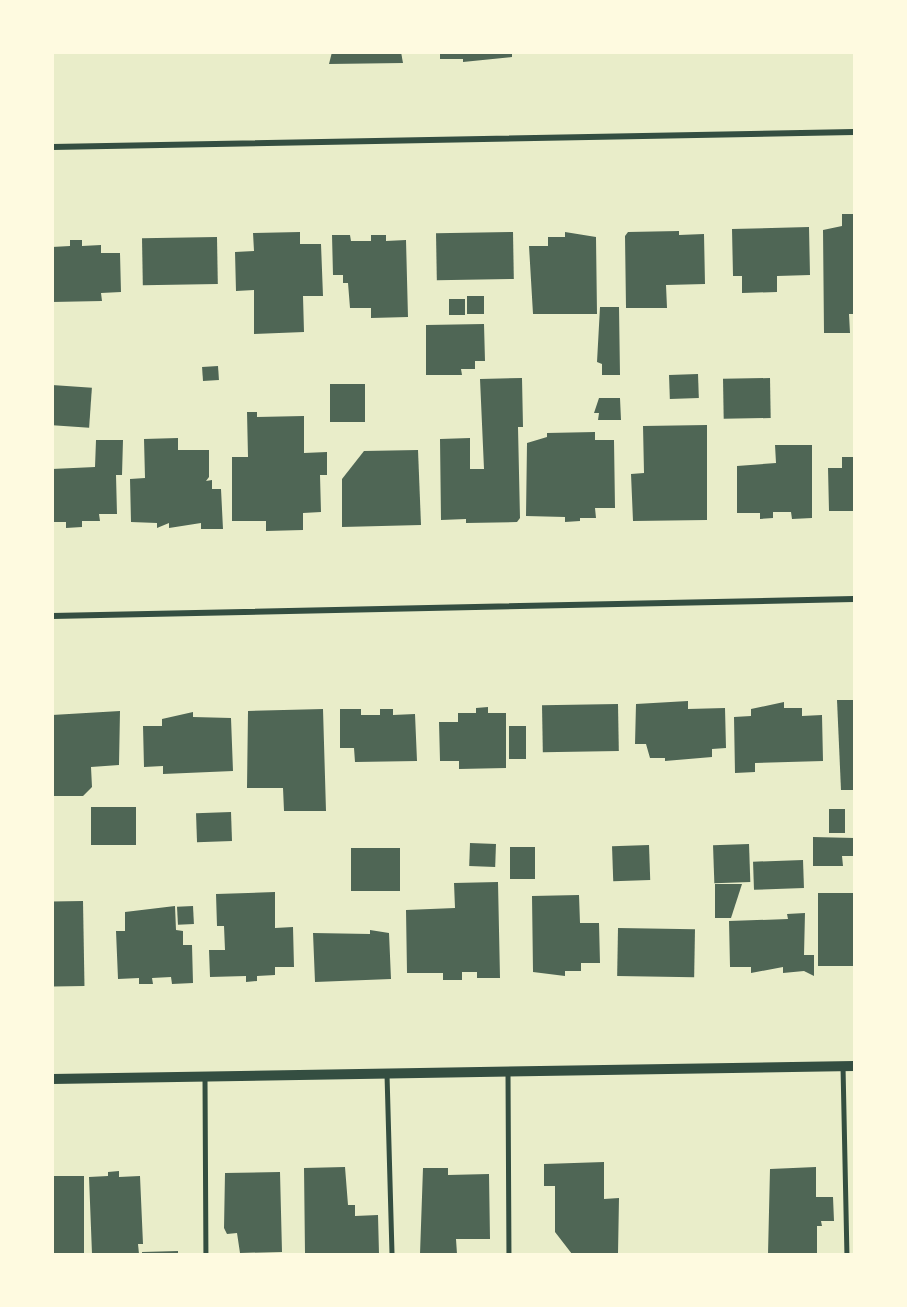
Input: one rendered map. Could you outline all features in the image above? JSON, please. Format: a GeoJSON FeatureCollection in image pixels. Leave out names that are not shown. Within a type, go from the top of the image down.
{"type":"FeatureCollection","features":[{"type":"Feature","properties":{"kind":"street"},"geometry":{"type":"LineString","coordinates":[[52,147],[855,132]]}},
{"type":"Feature","properties":{"kind":"street"},"geometry":{"type":"LineString","coordinates":[[52,616],[855,599]]}},
{"type":"Feature","properties":{"kind":"street"},"geometry":{"type":"LineString","coordinates":[[52,1079],[849,1066]]}},
{"type":"Feature","properties":{"kind":"lane"},"geometry":{"type":"LineString","coordinates":[[847,1254],[849,1066]]}},
{"type":"Feature","properties":{"kind":"lane"},"geometry":{"type":"LineString","coordinates":[[508,1072],[510,1254]]}},
{"type":"Feature","properties":{"kind":"lane"},"geometry":{"type":"LineString","coordinates":[[387,1074],[392,1254]]}},
{"type":"Feature","properties":{"kind":"lane"},"geometry":{"type":"LineString","coordinates":[[205,1077],[206,1254]]}},
{"type":"Feature","properties":{"kind":"building"},"geometry":{"type":"Polygon","coordinates":[[[332,52],[401,52],[403,63],[329,64],[332,52]]]}},
{"type":"Feature","properties":{"kind":"building"},"geometry":{"type":"Polygon","coordinates":[[[440,52],[512,52],[512,57],[463,62],[463,59],[440,59],[440,52]]]}},
{"type":"Feature","properties":{"kind":"building"},"geometry":{"type":"Polygon","coordinates":[[[842,214],[854,214],[854,314],[849,314],[850,333],[824,333],[823,230],[842,226],[842,214]]]}},
{"type":"Feature","properties":{"kind":"building"},"geometry":{"type":"Polygon","coordinates":[[[809,227],[810,275],[777,276],[777,292],[742,293],[742,276],[733,276],[732,229],[809,227]]]}},
{"type":"Feature","properties":{"kind":"building"},"geometry":{"type":"Polygon","coordinates":[[[679,231],[679,235],[704,234],[705,284],[666,285],[667,308],[626,308],[625,236],[628,232],[679,231]]]}},
{"type":"Feature","properties":{"kind":"building"},"geometry":{"type":"Polygon","coordinates":[[[300,232],[300,244],[321,244],[323,296],[303,296],[304,332],[254,334],[254,290],[236,291],[235,252],[254,251],[253,233],[300,232]]]}},
{"type":"Feature","properties":{"kind":"building"},"geometry":{"type":"Polygon","coordinates":[[[513,232],[514,279],[437,280],[436,233],[513,232]]]}},
{"type":"Feature","properties":{"kind":"building"},"geometry":{"type":"Polygon","coordinates":[[[565,232],[596,237],[597,314],[533,314],[529,246],[548,246],[548,237],[565,237],[565,232]]]}},
{"type":"Feature","properties":{"kind":"building"},"geometry":{"type":"Polygon","coordinates":[[[332,235],[350,235],[351,241],[371,241],[371,235],[386,235],[386,241],[406,240],[408,317],[371,318],[371,308],[350,308],[348,283],[343,283],[343,275],[333,275],[332,235]]]}},
{"type":"Feature","properties":{"kind":"building"},"geometry":{"type":"Polygon","coordinates":[[[217,237],[218,284],[143,285],[142,238],[217,237]]]}},
{"type":"Feature","properties":{"kind":"building"},"geometry":{"type":"Polygon","coordinates":[[[70,240],[82,240],[82,246],[101,245],[101,253],[120,253],[121,292],[101,293],[102,301],[52,302],[52,247],[70,246],[70,240]]]}},
{"type":"Feature","properties":{"kind":"building"},"geometry":{"type":"Polygon","coordinates":[[[467,296],[484,296],[484,314],[467,314],[467,296]]]}},
{"type":"Feature","properties":{"kind":"building"},"geometry":{"type":"Polygon","coordinates":[[[449,299],[465,299],[465,315],[449,315],[449,299]]]}},
{"type":"Feature","properties":{"kind":"building"},"geometry":{"type":"Polygon","coordinates":[[[600,307],[619,307],[620,375],[602,375],[602,364],[597,362],[600,307]]]}},
{"type":"Feature","properties":{"kind":"building"},"geometry":{"type":"Polygon","coordinates":[[[484,324],[485,361],[475,361],[475,369],[461,369],[462,375],[426,375],[426,325],[484,324]]]}},
{"type":"Feature","properties":{"kind":"building"},"geometry":{"type":"Polygon","coordinates":[[[218,366],[219,380],[203,381],[202,367],[218,366]]]}},
{"type":"Feature","properties":{"kind":"building"},"geometry":{"type":"Polygon","coordinates":[[[698,374],[699,398],[670,399],[669,375],[698,374]]]}},
{"type":"Feature","properties":{"kind":"building"},"geometry":{"type":"Polygon","coordinates":[[[522,378],[523,427],[518,427],[520,518],[517,522],[466,523],[466,519],[441,520],[440,439],[470,438],[470,469],[484,469],[480,379],[522,378]]]}},
{"type":"Feature","properties":{"kind":"building"},"geometry":{"type":"Polygon","coordinates":[[[770,378],[771,418],[724,419],[723,379],[770,378]]]}},
{"type":"Feature","properties":{"kind":"building"},"geometry":{"type":"Polygon","coordinates":[[[330,384],[365,384],[365,422],[330,422],[330,384]]]}},
{"type":"Feature","properties":{"kind":"building"},"geometry":{"type":"Polygon","coordinates":[[[52,385],[92,388],[89,428],[52,425],[52,385]]]}},
{"type":"Feature","properties":{"kind":"building"},"geometry":{"type":"Polygon","coordinates":[[[599,398],[620,398],[621,420],[598,420],[599,413],[594,413],[599,398]]]}},
{"type":"Feature","properties":{"kind":"building"},"geometry":{"type":"Polygon","coordinates":[[[247,412],[257,412],[257,417],[304,416],[304,453],[327,452],[327,475],[320,475],[321,512],[303,513],[303,530],[266,531],[266,521],[232,521],[232,457],[248,457],[247,412]]]}},
{"type":"Feature","properties":{"kind":"building"},"geometry":{"type":"Polygon","coordinates":[[[707,425],[707,520],[633,521],[631,474],[644,473],[643,426],[707,425]]]}},
{"type":"Feature","properties":{"kind":"building"},"geometry":{"type":"Polygon","coordinates":[[[595,432],[595,440],[614,440],[615,508],[595,508],[596,518],[580,518],[580,521],[565,522],[565,517],[526,516],[527,443],[547,437],[547,433],[595,432]]]}},
{"type":"Feature","properties":{"kind":"building"},"geometry":{"type":"Polygon","coordinates":[[[178,438],[178,450],[209,450],[209,477],[206,481],[212,480],[212,489],[221,489],[223,529],[201,529],[201,523],[169,528],[169,523],[157,528],[157,523],[131,522],[130,479],[145,478],[144,439],[178,438]]]}},
{"type":"Feature","properties":{"kind":"building"},"geometry":{"type":"Polygon","coordinates":[[[96,440],[123,440],[122,475],[116,475],[117,514],[99,514],[100,521],[82,521],[82,527],[66,528],[66,522],[52,522],[52,469],[95,467],[96,440]]]}},
{"type":"Feature","properties":{"kind":"building"},"geometry":{"type":"Polygon","coordinates":[[[775,445],[812,445],[812,518],[792,519],[791,512],[773,512],[773,518],[760,519],[760,513],[737,513],[737,466],[776,463],[775,445]]]}},
{"type":"Feature","properties":{"kind":"building"},"geometry":{"type":"Polygon","coordinates":[[[418,450],[421,525],[342,527],[342,479],[364,451],[418,450]]]}},
{"type":"Feature","properties":{"kind":"building"},"geometry":{"type":"Polygon","coordinates":[[[842,457],[854,457],[854,511],[829,511],[828,468],[842,468],[842,457]]]}},
{"type":"Feature","properties":{"kind":"building"},"geometry":{"type":"Polygon","coordinates":[[[837,700],[854,700],[854,790],[841,790],[837,700]]]}},
{"type":"Feature","properties":{"kind":"building"},"geometry":{"type":"Polygon","coordinates":[[[688,701],[688,709],[725,708],[726,748],[712,749],[712,757],[665,761],[665,758],[650,758],[646,744],[635,744],[636,704],[688,701]]]}},
{"type":"Feature","properties":{"kind":"building"},"geometry":{"type":"Polygon","coordinates":[[[784,702],[784,708],[802,708],[802,716],[822,715],[823,761],[755,763],[755,772],[735,773],[734,717],[751,716],[751,709],[784,702]]]}},
{"type":"Feature","properties":{"kind":"building"},"geometry":{"type":"Polygon","coordinates":[[[618,704],[619,751],[543,752],[542,705],[618,704]]]}},
{"type":"Feature","properties":{"kind":"building"},"geometry":{"type":"Polygon","coordinates":[[[488,707],[488,713],[506,713],[506,768],[459,769],[459,761],[440,761],[439,722],[458,722],[458,713],[476,713],[476,708],[488,707]]]}},
{"type":"Feature","properties":{"kind":"building"},"geometry":{"type":"Polygon","coordinates":[[[323,709],[326,811],[284,811],[283,788],[247,788],[248,711],[323,709]]]}},
{"type":"Feature","properties":{"kind":"building"},"geometry":{"type":"Polygon","coordinates":[[[340,709],[361,709],[361,715],[380,715],[380,709],[393,709],[393,715],[415,714],[417,761],[355,762],[354,748],[340,748],[340,709]]]}},
{"type":"Feature","properties":{"kind":"building"},"geometry":{"type":"Polygon","coordinates":[[[120,711],[119,765],[91,767],[92,787],[83,796],[52,796],[52,715],[120,711]]]}},
{"type":"Feature","properties":{"kind":"building"},"geometry":{"type":"Polygon","coordinates":[[[193,712],[193,717],[231,718],[233,771],[163,774],[163,766],[144,767],[143,726],[162,726],[162,719],[193,712]]]}},
{"type":"Feature","properties":{"kind":"building"},"geometry":{"type":"Polygon","coordinates":[[[509,726],[526,726],[526,759],[509,759],[509,726]]]}},
{"type":"Feature","properties":{"kind":"building"},"geometry":{"type":"Polygon","coordinates":[[[91,807],[136,807],[136,845],[91,845],[91,807]]]}},
{"type":"Feature","properties":{"kind":"building"},"geometry":{"type":"Polygon","coordinates":[[[829,809],[845,809],[845,833],[829,833],[829,809]]]}},
{"type":"Feature","properties":{"kind":"building"},"geometry":{"type":"Polygon","coordinates":[[[231,812],[232,841],[197,842],[196,813],[231,812]]]}},
{"type":"Feature","properties":{"kind":"building"},"geometry":{"type":"Polygon","coordinates":[[[813,837],[854,838],[854,856],[842,856],[843,866],[813,866],[813,837]]]}},
{"type":"Feature","properties":{"kind":"building"},"geometry":{"type":"Polygon","coordinates":[[[470,843],[496,844],[495,867],[469,866],[470,843]]]}},
{"type":"Feature","properties":{"kind":"building"},"geometry":{"type":"Polygon","coordinates":[[[749,844],[750,882],[714,883],[713,845],[749,844]]]}},
{"type":"Feature","properties":{"kind":"building"},"geometry":{"type":"Polygon","coordinates":[[[649,845],[650,880],[613,881],[612,846],[649,845]]]}},
{"type":"Feature","properties":{"kind":"building"},"geometry":{"type":"Polygon","coordinates":[[[510,847],[535,847],[535,879],[510,879],[510,847]]]}},
{"type":"Feature","properties":{"kind":"building"},"geometry":{"type":"Polygon","coordinates":[[[351,848],[400,848],[400,891],[351,891],[351,848]]]}},
{"type":"Feature","properties":{"kind":"building"},"geometry":{"type":"Polygon","coordinates":[[[803,860],[804,888],[754,890],[753,862],[803,860]]]}},
{"type":"Feature","properties":{"kind":"building"},"geometry":{"type":"Polygon","coordinates":[[[498,882],[500,978],[477,978],[477,972],[462,972],[462,980],[443,980],[443,973],[407,973],[406,910],[455,908],[454,883],[498,882]]]}},
{"type":"Feature","properties":{"kind":"building"},"geometry":{"type":"Polygon","coordinates":[[[715,884],[742,884],[731,918],[715,918],[715,884]]]}},
{"type":"Feature","properties":{"kind":"building"},"geometry":{"type":"Polygon","coordinates":[[[275,892],[275,928],[293,927],[294,967],[275,967],[275,975],[257,976],[257,981],[246,982],[246,976],[210,977],[209,950],[225,950],[224,926],[217,926],[216,894],[275,892]]]}},
{"type":"Feature","properties":{"kind":"building"},"geometry":{"type":"Polygon","coordinates":[[[818,893],[854,893],[854,966],[818,966],[818,893]]]}},
{"type":"Feature","properties":{"kind":"building"},"geometry":{"type":"Polygon","coordinates":[[[579,895],[580,923],[599,923],[600,963],[581,963],[581,971],[565,971],[565,976],[533,972],[532,896],[579,895]]]}},
{"type":"Feature","properties":{"kind":"building"},"geometry":{"type":"Polygon","coordinates":[[[83,901],[84,986],[53,987],[52,902],[83,901]]]}},
{"type":"Feature","properties":{"kind":"building"},"geometry":{"type":"Polygon","coordinates":[[[175,906],[176,930],[183,931],[183,945],[192,945],[193,983],[172,984],[171,977],[152,978],[153,984],[139,984],[139,978],[118,979],[116,931],[125,931],[125,912],[175,906]]]}},
{"type":"Feature","properties":{"kind":"building"},"geometry":{"type":"Polygon","coordinates":[[[193,906],[194,924],[178,925],[177,907],[193,906]]]}},
{"type":"Feature","properties":{"kind":"building"},"geometry":{"type":"Polygon","coordinates":[[[805,913],[804,955],[814,955],[814,976],[804,971],[783,973],[783,967],[751,973],[751,967],[730,967],[729,921],[788,919],[787,914],[805,913]]]}},
{"type":"Feature","properties":{"kind":"building"},"geometry":{"type":"Polygon","coordinates":[[[618,928],[695,929],[694,977],[617,976],[618,928]]]}},
{"type":"Feature","properties":{"kind":"building"},"geometry":{"type":"Polygon","coordinates":[[[370,930],[389,933],[391,979],[315,982],[313,933],[370,934],[370,930]]]}},
{"type":"Feature","properties":{"kind":"building"},"geometry":{"type":"Polygon","coordinates":[[[604,1162],[604,1199],[619,1198],[618,1254],[572,1254],[555,1232],[555,1186],[544,1186],[544,1164],[604,1162]]]}},
{"type":"Feature","properties":{"kind":"building"},"geometry":{"type":"Polygon","coordinates":[[[345,1167],[348,1205],[355,1205],[355,1216],[378,1215],[379,1254],[305,1254],[304,1168],[345,1167]]]}},
{"type":"Feature","properties":{"kind":"building"},"geometry":{"type":"Polygon","coordinates":[[[816,1167],[816,1197],[833,1197],[834,1221],[821,1221],[822,1226],[817,1226],[817,1254],[768,1254],[770,1169],[816,1167]]]}},
{"type":"Feature","properties":{"kind":"building"},"geometry":{"type":"Polygon","coordinates":[[[423,1168],[448,1168],[448,1175],[489,1174],[490,1239],[456,1239],[457,1254],[420,1254],[423,1168]]]}},
{"type":"Feature","properties":{"kind":"building"},"geometry":{"type":"Polygon","coordinates":[[[119,1171],[119,1177],[140,1176],[143,1244],[138,1244],[139,1254],[92,1254],[89,1177],[108,1176],[108,1172],[119,1171]]]}},
{"type":"Feature","properties":{"kind":"building"},"geometry":{"type":"Polygon","coordinates":[[[280,1172],[282,1252],[240,1253],[237,1233],[227,1234],[224,1228],[225,1173],[280,1172]]]}},
{"type":"Feature","properties":{"kind":"building"},"geometry":{"type":"Polygon","coordinates":[[[52,1176],[84,1176],[84,1254],[52,1254],[52,1176]]]}},
{"type":"Feature","properties":{"kind":"building"},"geometry":{"type":"Polygon","coordinates":[[[178,1251],[178,1254],[142,1254],[142,1252],[178,1251]]]}}]}
